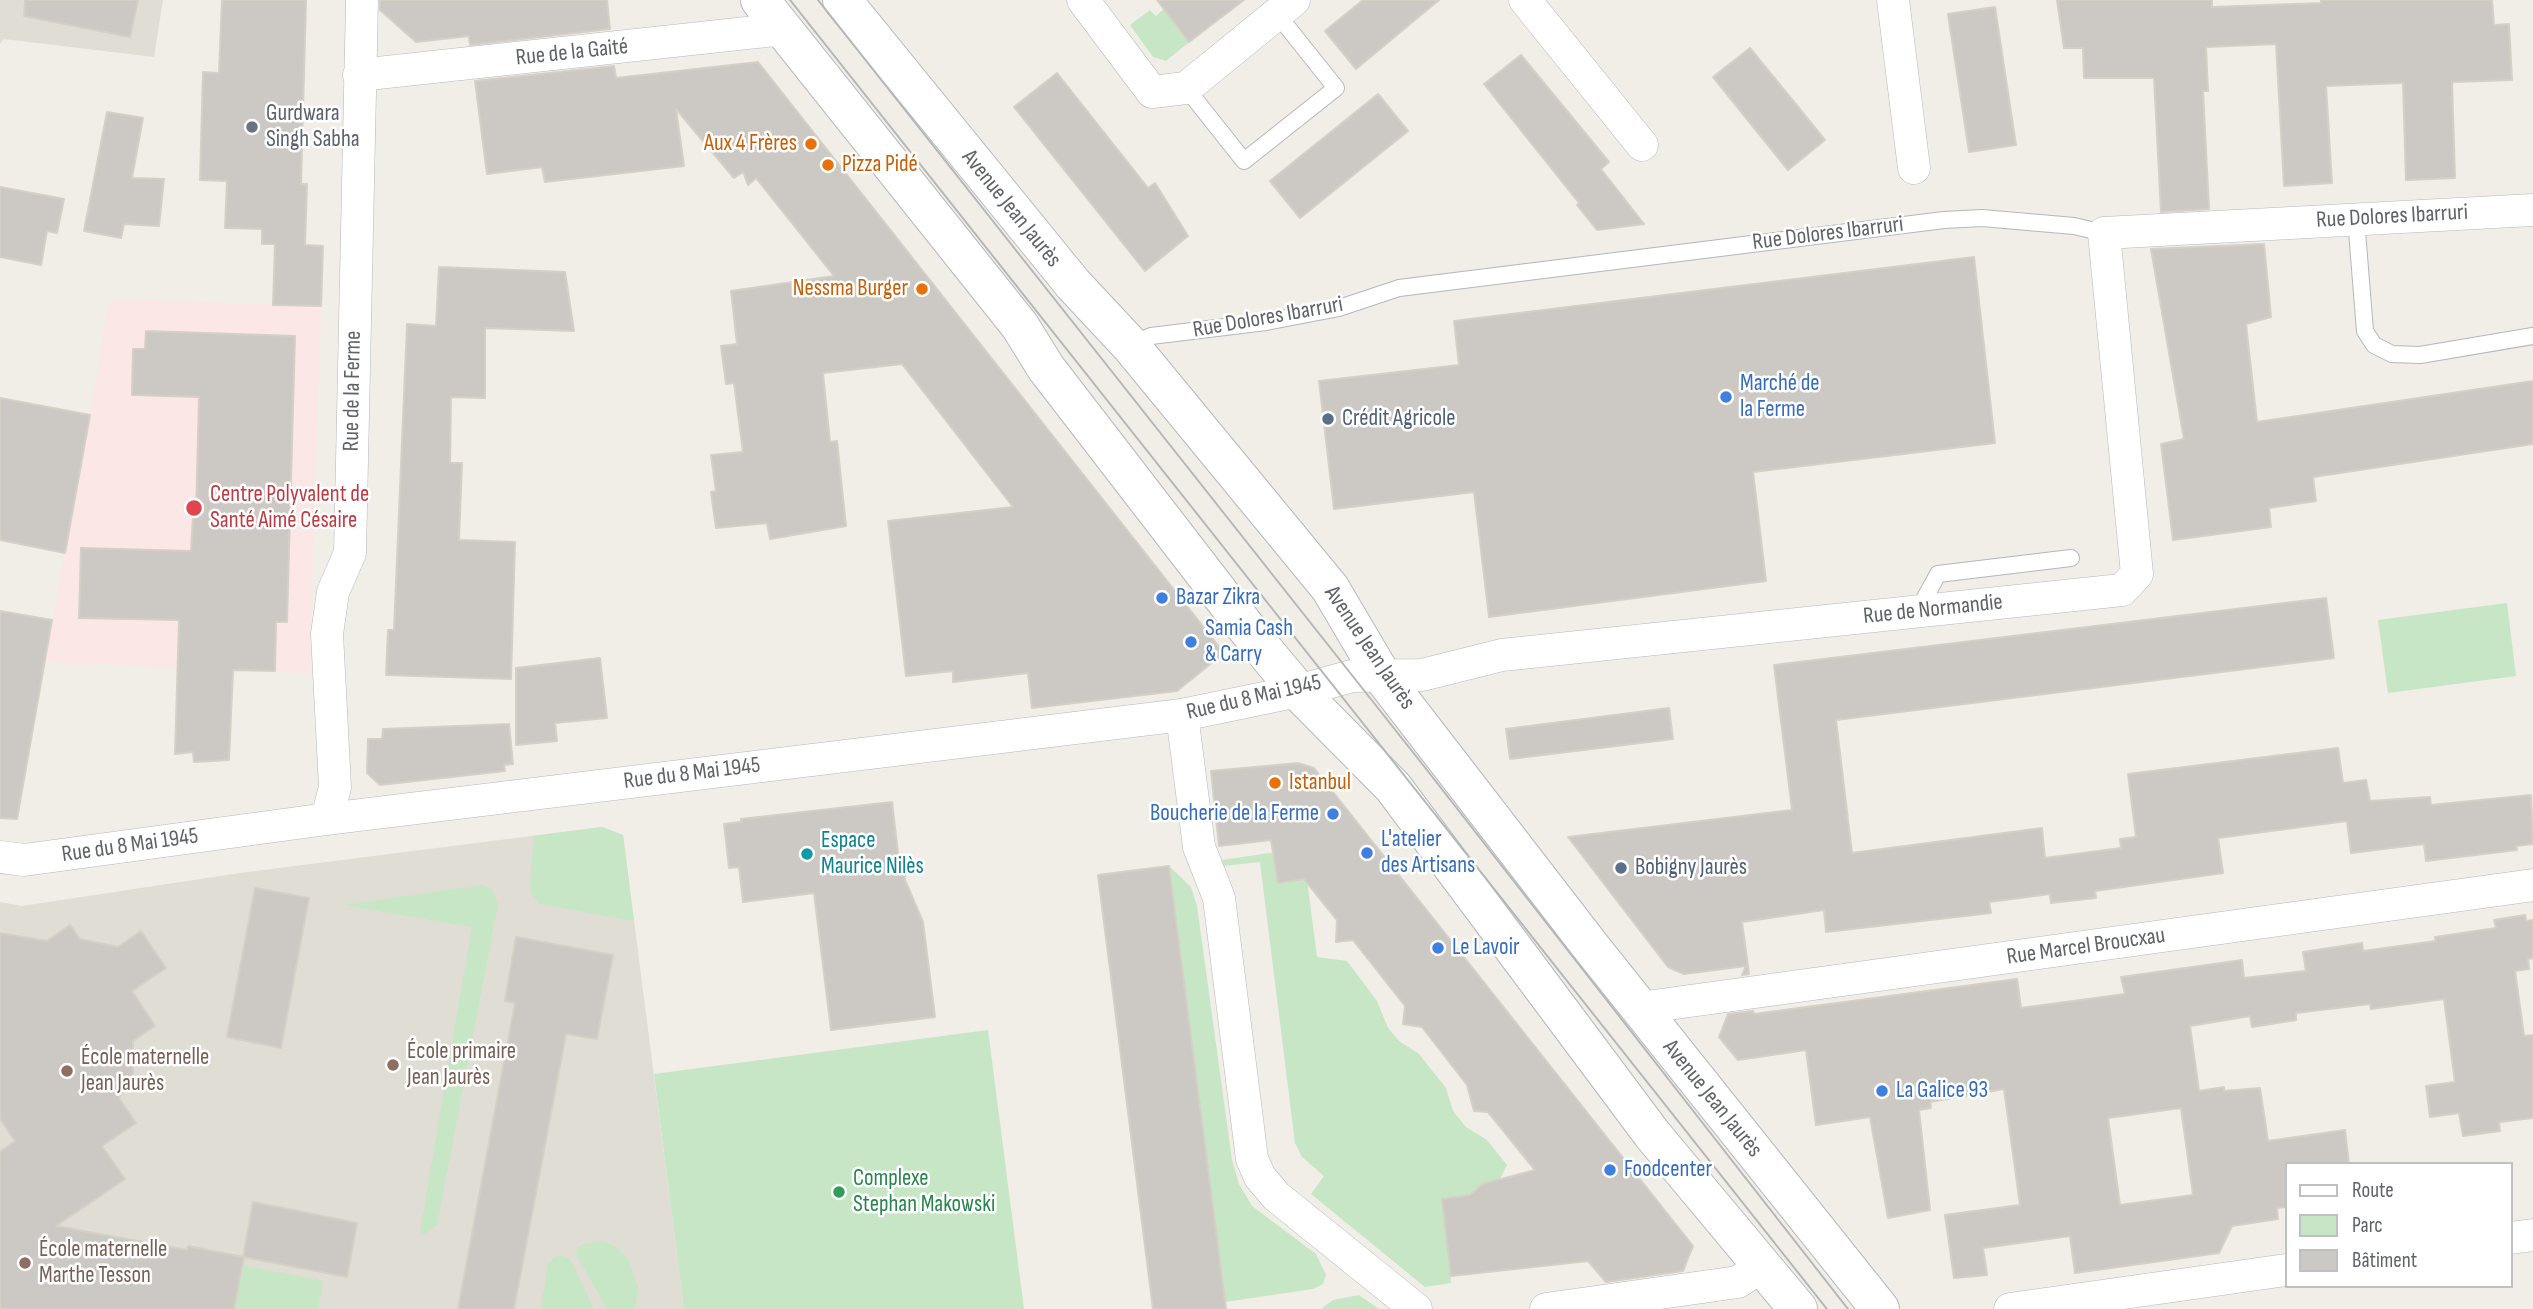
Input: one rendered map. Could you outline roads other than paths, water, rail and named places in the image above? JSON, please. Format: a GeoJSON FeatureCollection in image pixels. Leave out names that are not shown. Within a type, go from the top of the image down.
{"type":"FeatureCollection","features":[{"type":"Feature","properties":{"kind":"street","name":"Rue de la Ferme"},"geometry":{"type":"LineString","coordinates":[[327,819],[335,787],[327,634],[333,592],[350,553],[362,0]]}},
{"type":"Feature","properties":{"kind":"street"},"geometry":{"type":"LineString","coordinates":[[760,0],[1020,326],[1046,368],[1298,691],[1392,787],[1652,1134],[1798,1309]]}},
{"type":"Feature","properties":{"kind":"street","name":"Avenue Jean Jaurès"},"geometry":{"type":"LineString","coordinates":[[842,0],[1073,284],[1130,345],[1331,588],[1382,676],[1639,1008],[1880,1309]]}},
{"type":"Feature","properties":{"kind":"street"},"geometry":{"type":"LineString","coordinates":[[1083,0],[1152,93],[1186,88],[1285,7]]}},
{"type":"Feature","properties":{"kind":"street"},"geometry":{"type":"LineString","coordinates":[[1525,0],[1642,145]]}},
{"type":"Feature","properties":{"kind":"street"},"geometry":{"type":"LineString","coordinates":[[1893,0],[1914,168]]}},
{"type":"Feature","properties":{"kind":"street","name":"Rue de la Gaité"},"geometry":{"type":"LineString","coordinates":[[359,75],[784,29]]}},
{"type":"Feature","properties":{"kind":"street","name":"Rue Dolores Ibarruri"},"geometry":{"type":"LineString","coordinates":[[2104,233],[2533,209]]}},
{"type":"Feature","properties":{"kind":"street","name":"Rue de Normandie"},"geometry":{"type":"LineString","coordinates":[[1382,676],[1422,675],[1502,655],[2122,590],[2137,574],[2104,233]]}},
{"type":"Feature","properties":{"kind":"street","name":"Rue du 8 Mai 1945"},"geometry":{"type":"LineString","coordinates":[[0,857],[24,860],[327,819],[1182,715],[1298,691],[1352,676],[1382,676]]}},
{"type":"Feature","properties":{"kind":"street"},"geometry":{"type":"LineString","coordinates":[[1182,715],[1199,847],[1219,898],[1252,1159],[1260,1177],[1276,1196],[1416,1309]]}},
{"type":"Feature","properties":{"kind":"street","name":"Rue Marcel Broucxau"},"geometry":{"type":"LineString","coordinates":[[1639,1008],[2533,885]]}},
{"type":"Feature","properties":{"kind":"street"},"geometry":{"type":"LineString","coordinates":[[2512,1238],[2533,1235]]}},
{"type":"Feature","properties":{"kind":"street"},"geometry":{"type":"LineString","coordinates":[[1546,1309],[1738,1283],[1763,1265]]}},
{"type":"Feature","properties":{"kind":"street"},"geometry":{"type":"LineString","coordinates":[[2010,1309],[2284,1270]]}},
{"type":"Feature","properties":{"kind":"lane"},"geometry":{"type":"LineString","coordinates":[[1186,88],[1244,161],[1336,88],[1285,7]]}},
{"type":"Feature","properties":{"kind":"lane","name":"Rue Dolores Ibarruri"},"geometry":{"type":"LineString","coordinates":[[1130,345],[1151,336],[1266,322],[1339,308],[1399,288],[1944,220],[1982,218],[2074,226],[2104,233]]}},
{"type":"Feature","properties":{"kind":"lane"},"geometry":{"type":"LineString","coordinates":[[2356,219],[2365,331],[2374,345],[2392,354],[2420,355],[2533,336]]}},
{"type":"Feature","properties":{"kind":"lane"},"geometry":{"type":"LineString","coordinates":[[1917,612],[1938,574],[2071,558]]}},
{"type":"Feature","properties":{"kind":"tram line"},"geometry":{"type":"LineString","coordinates":[[790,0],[1827,1309]]}},
{"type":"Feature","properties":{"kind":"tram line"},"geometry":{"type":"LineString","coordinates":[[818,0],[1423,765],[1848,1309]]}},
{"type":"Feature","properties":{"kind":"place","name":"Gurdwara Singh Sabha"},"geometry":{"type":"Point","coordinates":[252,127]}},
{"type":"Feature","properties":{"kind":"place","name":"Aux 4 Frères"},"geometry":{"type":"Point","coordinates":[811,144]}},
{"type":"Feature","properties":{"kind":"place","name":"Pizza Pidé"},"geometry":{"type":"Point","coordinates":[828,165]}},
{"type":"Feature","properties":{"kind":"place","name":"Nessma Burger"},"geometry":{"type":"Point","coordinates":[922,289]}},
{"type":"Feature","properties":{"kind":"place","name":"Marché de la Ferme"},"geometry":{"type":"Point","coordinates":[1726,397]}},
{"type":"Feature","properties":{"kind":"place","name":"Crédit Agricole"},"geometry":{"type":"Point","coordinates":[1328,419]}},
{"type":"Feature","properties":{"kind":"place","name":"Centre Polyvalent de Santé Aimé Césaire"},"geometry":{"type":"Point","coordinates":[194,508]}},
{"type":"Feature","properties":{"kind":"place","name":"Bazar Zikra"},"geometry":{"type":"Point","coordinates":[1162,598]}},
{"type":"Feature","properties":{"kind":"place","name":"Samia Cash & Carry"},"geometry":{"type":"Point","coordinates":[1191,642]}},
{"type":"Feature","properties":{"kind":"place","name":"Istanbul"},"geometry":{"type":"Point","coordinates":[1275,783]}},
{"type":"Feature","properties":{"kind":"place","name":"Boucherie de la Ferme"},"geometry":{"type":"Point","coordinates":[1333,814]}},
{"type":"Feature","properties":{"kind":"place","name":"L'atelier des Artisans"},"geometry":{"type":"Point","coordinates":[1367,853]}},
{"type":"Feature","properties":{"kind":"place","name":"Espace Maurice Nilès"},"geometry":{"type":"Point","coordinates":[807,854]}},
{"type":"Feature","properties":{"kind":"place","name":"Bobigny Jaurès"},"geometry":{"type":"Point","coordinates":[1621,868]}},
{"type":"Feature","properties":{"kind":"place","name":"Le Lavoir"},"geometry":{"type":"Point","coordinates":[1438,948]}},
{"type":"Feature","properties":{"kind":"place","name":"École primaire Jean Jaurès"},"geometry":{"type":"Point","coordinates":[393,1065]}},
{"type":"Feature","properties":{"kind":"place","name":"École maternelle Jean Jaurès"},"geometry":{"type":"Point","coordinates":[67,1071]}},
{"type":"Feature","properties":{"kind":"place","name":"La Galice 93"},"geometry":{"type":"Point","coordinates":[1882,1091]}},
{"type":"Feature","properties":{"kind":"place","name":"Foodcenter"},"geometry":{"type":"Point","coordinates":[1610,1170]}},
{"type":"Feature","properties":{"kind":"place","name":"Complexe Stephan Makowski"},"geometry":{"type":"Point","coordinates":[839,1192]}},
{"type":"Feature","properties":{"kind":"place","name":"École maternelle Marthe Tesson"},"geometry":{"type":"Point","coordinates":[25,1263]}}]}
